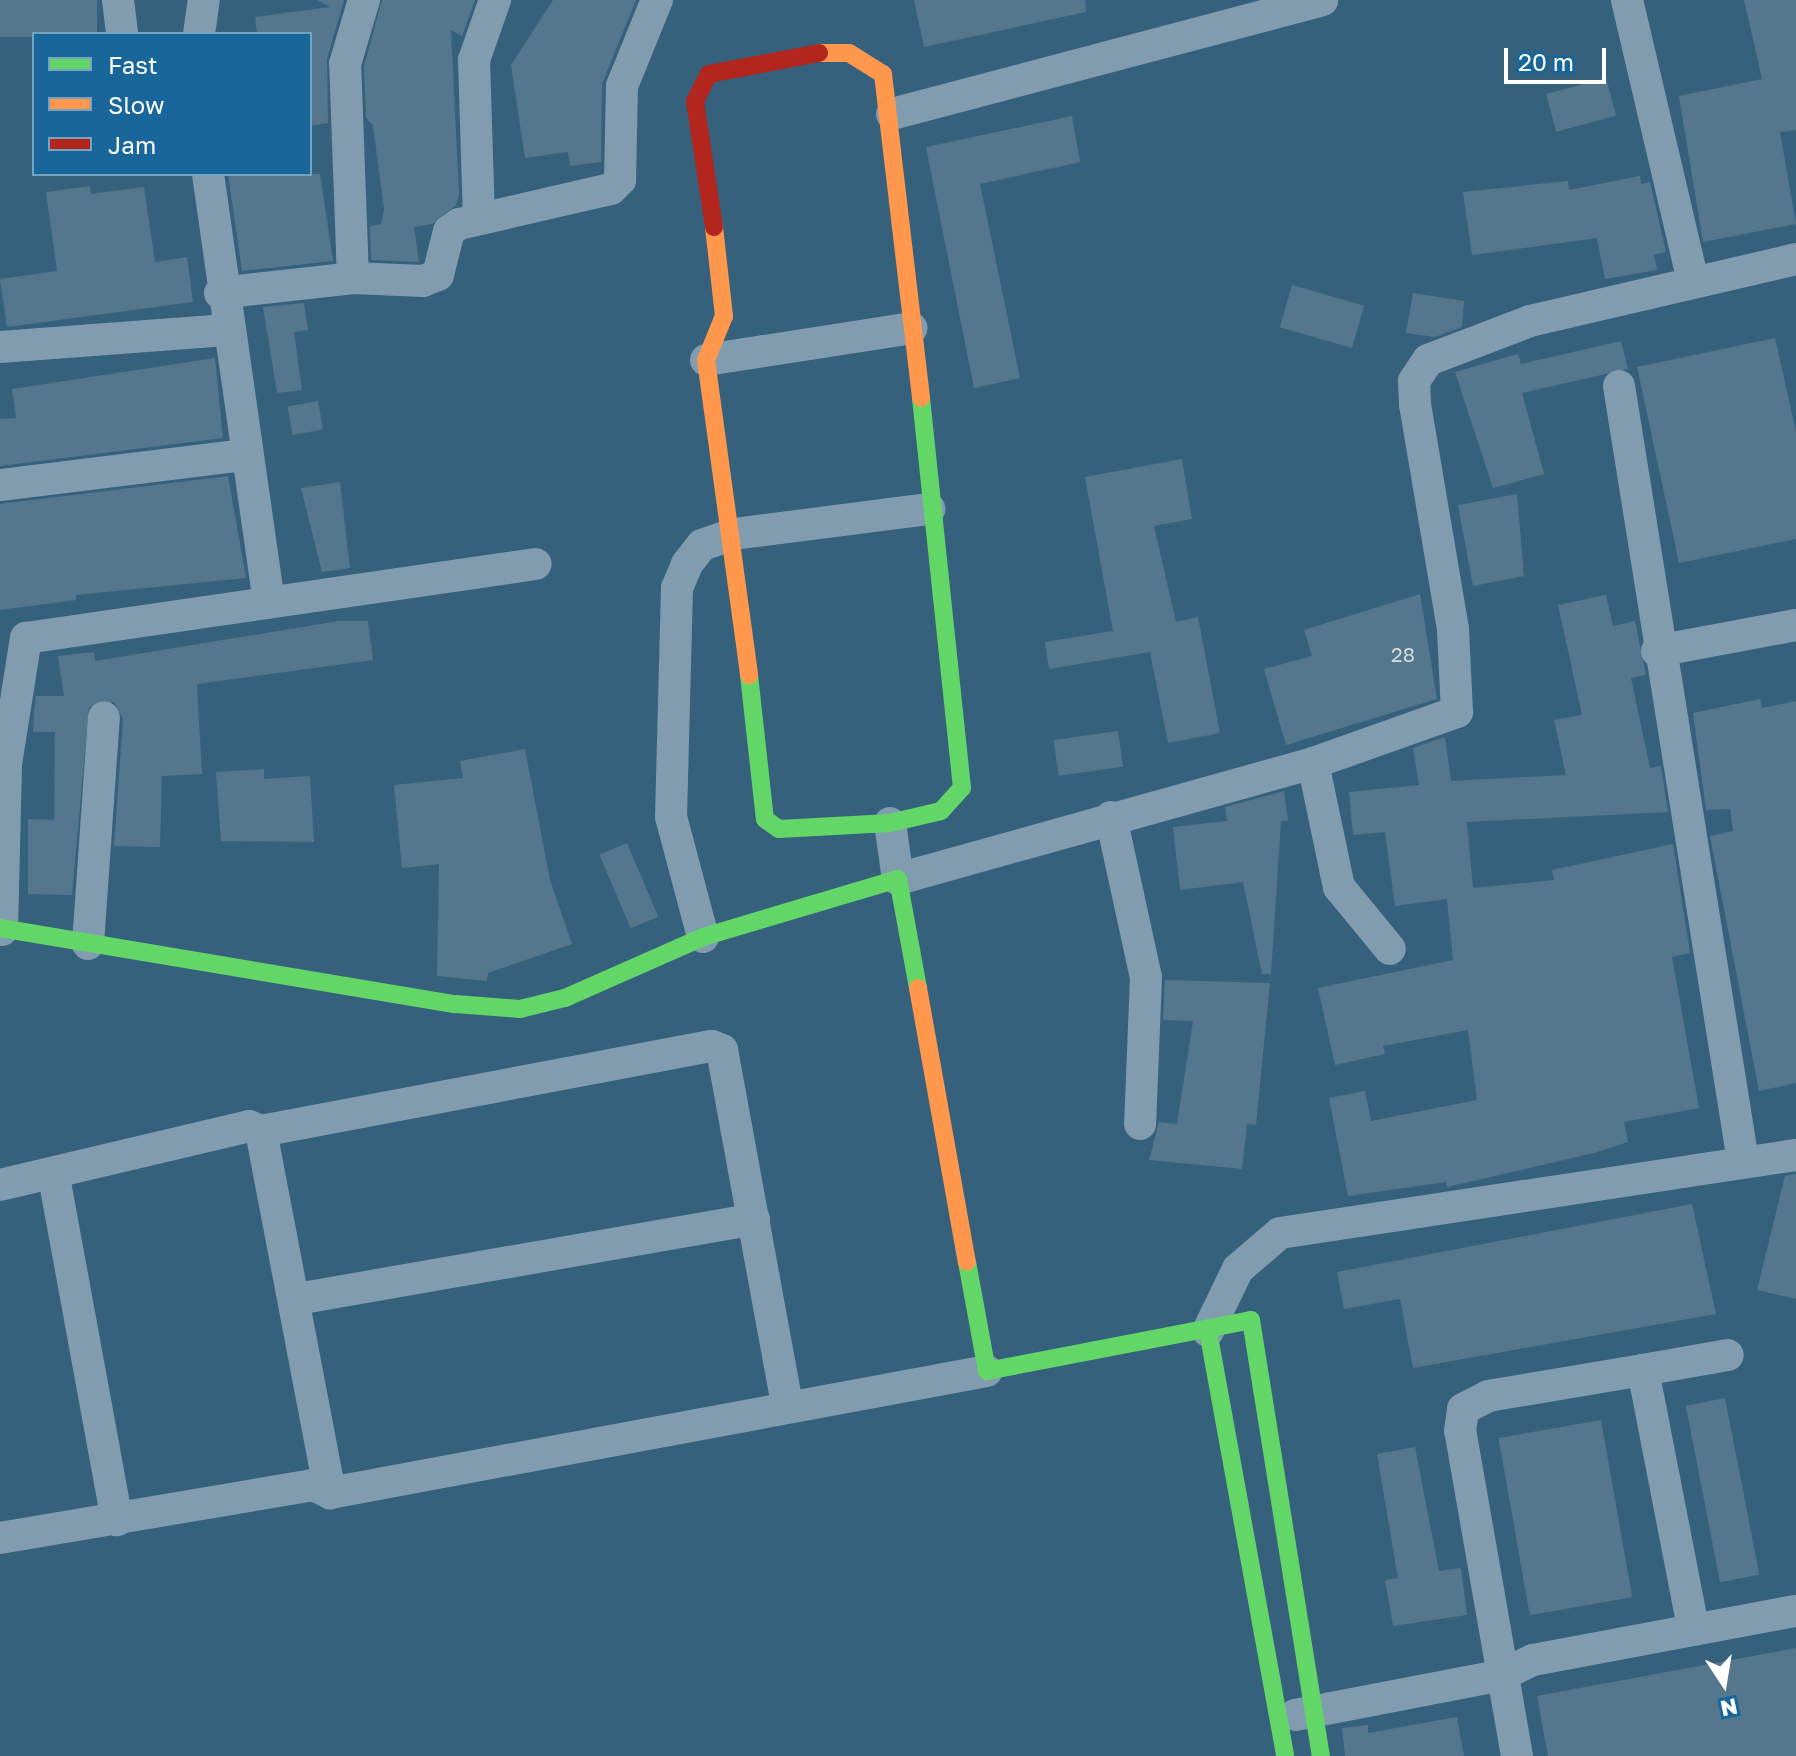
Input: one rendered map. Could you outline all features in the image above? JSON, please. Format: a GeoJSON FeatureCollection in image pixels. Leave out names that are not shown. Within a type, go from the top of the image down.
{"type":"FeatureCollection","features":[{"type":"Feature","properties":{"kind":"street"},"geometry":{"type":"LineString","coordinates":[[118,0],[122,32]]}},
{"type":"Feature","properties":{"kind":"street"},"geometry":{"type":"LineString","coordinates":[[199,32],[204,0]]}},
{"type":"Feature","properties":{"kind":"street"},"geometry":{"type":"LineString","coordinates":[[353,278],[345,64],[364,0]]}},
{"type":"Feature","properties":{"kind":"street"},"geometry":{"type":"LineString","coordinates":[[479,219],[474,60],[495,0]]}},
{"type":"Feature","properties":{"kind":"street"},"geometry":{"type":"LineString","coordinates":[[220,293],[353,278],[423,281],[438,275],[447,261],[449,231],[479,219],[617,185],[622,86],[657,0]]}},
{"type":"Feature","properties":{"kind":"street"},"geometry":{"type":"LineString","coordinates":[[892,114],[1322,0]]}},
{"type":"Feature","properties":{"kind":"street"},"geometry":{"type":"LineString","coordinates":[[1627,0],[1693,282]]}},
{"type":"Feature","properties":{"kind":"street"},"geometry":{"type":"LineString","coordinates":[[849,53],[883,74],[892,114],[929,509],[962,788],[941,811],[890,823],[779,829],[765,819],[734,534],[706,360],[724,316],[695,101],[709,74],[849,53]]}},
{"type":"Feature","properties":{"kind":"street"},"geometry":{"type":"LineString","coordinates":[[208,176],[220,293],[243,455],[269,603]]}},
{"type":"Feature","properties":{"kind":"street"},"geometry":{"type":"LineString","coordinates":[[536,564],[26,638],[3,768],[1,929],[456,1004],[520,1009],[565,998],[703,937],[1111,817],[1313,763],[1457,712],[1453,629],[1415,405],[1414,381],[1428,360],[1530,321],[1796,259]]}},
{"type":"Feature","properties":{"kind":"street"},"geometry":{"type":"LineString","coordinates":[[706,360],[912,328]]}},
{"type":"Feature","properties":{"kind":"street"},"geometry":{"type":"LineString","coordinates":[[0,347],[226,330]]}},
{"type":"Feature","properties":{"kind":"street"},"geometry":{"type":"LineString","coordinates":[[1619,386],[1657,651],[1743,1161]]}},
{"type":"Feature","properties":{"kind":"street"},"geometry":{"type":"LineString","coordinates":[[0,485],[243,455]]}},
{"type":"Feature","properties":{"kind":"street"},"geometry":{"type":"LineString","coordinates":[[703,937],[671,817],[677,588],[702,545],[734,534],[929,509]]}},
{"type":"Feature","properties":{"kind":"street"},"geometry":{"type":"LineString","coordinates":[[1657,651],[1796,625]]}},
{"type":"Feature","properties":{"kind":"street"},"geometry":{"type":"LineString","coordinates":[[88,944],[104,718]]}},
{"type":"Feature","properties":{"kind":"street"},"geometry":{"type":"LineString","coordinates":[[1313,763],[1339,887],[1390,949]]}},
{"type":"Feature","properties":{"kind":"street"},"geometry":{"type":"LineString","coordinates":[[1111,817],[1146,977],[1140,1124]]}},
{"type":"Feature","properties":{"kind":"street"},"geometry":{"type":"LineString","coordinates":[[890,823],[987,1371]]}},
{"type":"Feature","properties":{"kind":"street"},"geometry":{"type":"LineString","coordinates":[[0,1185],[54,1177],[249,1126],[261,1131],[712,1046],[726,1059],[787,1405]]}},
{"type":"Feature","properties":{"kind":"street"},"geometry":{"type":"LineString","coordinates":[[261,1131],[297,1299],[330,1493]]}},
{"type":"Feature","properties":{"kind":"street"},"geometry":{"type":"LineString","coordinates":[[1285,1756],[1208,1331],[1253,1252],[1280,1233],[1796,1155]]}},
{"type":"Feature","properties":{"kind":"street"},"geometry":{"type":"LineString","coordinates":[[54,1177],[117,1520]]}},
{"type":"Feature","properties":{"kind":"street"},"geometry":{"type":"LineString","coordinates":[[297,1299],[754,1219]]}},
{"type":"Feature","properties":{"kind":"street"},"geometry":{"type":"LineString","coordinates":[[1230,1289],[1251,1320],[1321,1756]]}},
{"type":"Feature","properties":{"kind":"street"},"geometry":{"type":"LineString","coordinates":[[0,1538],[313,1485],[330,1493],[787,1405],[1208,1331],[1251,1320]]}},
{"type":"Feature","properties":{"kind":"street"},"geometry":{"type":"LineString","coordinates":[[1517,1756],[1460,1431],[1463,1409],[1488,1396],[1728,1355]]}},
{"type":"Feature","properties":{"kind":"street"},"geometry":{"type":"LineString","coordinates":[[1643,1370],[1693,1628]]}},
{"type":"Feature","properties":{"kind":"street"},"geometry":{"type":"LineString","coordinates":[[1277,1707],[1500,1663],[1533,1660],[1796,1611]]}},
{"type":"Feature","properties":{"kind":"building"},"geometry":{"type":"Polygon","coordinates":[[[0,0],[97,0],[97,32],[32,32],[32,37],[0,37],[0,0]]]}},
{"type":"Feature","properties":{"kind":"building"},"geometry":{"type":"Polygon","coordinates":[[[317,0],[344,0],[327,59],[328,123],[312,126],[312,32],[257,32],[255,17],[330,7],[317,0]]]}},
{"type":"Feature","properties":{"kind":"building"},"geometry":{"type":"Polygon","coordinates":[[[382,0],[475,0],[462,36],[451,30],[459,195],[456,205],[432,224],[414,227],[419,262],[371,260],[370,226],[381,224],[384,210],[373,125],[366,118],[364,66],[382,0]]]}},
{"type":"Feature","properties":{"kind":"building"},"geometry":{"type":"Polygon","coordinates":[[[553,0],[636,0],[602,84],[601,162],[570,166],[568,152],[525,158],[511,65],[553,0]]]}},
{"type":"Feature","properties":{"kind":"building"},"geometry":{"type":"Polygon","coordinates":[[[914,0],[1085,0],[1086,12],[924,47],[914,0]]]}},
{"type":"Feature","properties":{"kind":"building"},"geometry":{"type":"Polygon","coordinates":[[[1744,0],[1796,0],[1796,130],[1780,132],[1796,224],[1703,242],[1679,96],[1762,79],[1744,0]]]}},
{"type":"Feature","properties":{"kind":"building"},"geometry":{"type":"Polygon","coordinates":[[[1606,78],[1616,116],[1556,132],[1546,94],[1606,78]]]}},
{"type":"Feature","properties":{"kind":"building"},"geometry":{"type":"Polygon","coordinates":[[[1072,116],[1080,162],[980,184],[1020,378],[974,388],[926,147],[1072,116]]]}},
{"type":"Feature","properties":{"kind":"building"},"geometry":{"type":"Polygon","coordinates":[[[320,174],[333,261],[242,271],[228,176],[320,174]]]}},
{"type":"Feature","properties":{"kind":"building"},"geometry":{"type":"Polygon","coordinates":[[[1640,176],[1641,184],[1650,182],[1666,252],[1654,255],[1657,270],[1605,279],[1597,238],[1472,255],[1463,192],[1568,181],[1569,190],[1640,176]]]}},
{"type":"Feature","properties":{"kind":"building"},"geometry":{"type":"Polygon","coordinates":[[[90,186],[91,194],[144,187],[155,262],[187,257],[193,302],[7,327],[0,279],[57,271],[46,192],[90,186]]]}},
{"type":"Feature","properties":{"kind":"building"},"geometry":{"type":"Polygon","coordinates":[[[1292,285],[1364,306],[1352,348],[1280,327],[1292,285]]]}},
{"type":"Feature","properties":{"kind":"building"},"geometry":{"type":"Polygon","coordinates":[[[1413,293],[1464,301],[1462,327],[1435,337],[1406,333],[1413,293]]]}},
{"type":"Feature","properties":{"kind":"building"},"geometry":{"type":"Polygon","coordinates":[[[304,303],[308,330],[294,332],[302,390],[277,393],[263,307],[304,303]]]}},
{"type":"Feature","properties":{"kind":"building"},"geometry":{"type":"Polygon","coordinates":[[[1775,338],[1796,432],[1796,539],[1679,563],[1637,367],[1775,338]]]}},
{"type":"Feature","properties":{"kind":"building"},"geometry":{"type":"Polygon","coordinates":[[[1621,341],[1628,369],[1522,393],[1544,474],[1493,488],[1455,372],[1518,354],[1521,364],[1621,341]]]}},
{"type":"Feature","properties":{"kind":"building"},"geometry":{"type":"Polygon","coordinates":[[[215,358],[223,438],[0,466],[0,419],[16,418],[12,389],[215,358]]]}},
{"type":"Feature","properties":{"kind":"building"},"geometry":{"type":"Polygon","coordinates":[[[318,401],[323,430],[293,435],[287,406],[318,401]]]}},
{"type":"Feature","properties":{"kind":"building"},"geometry":{"type":"Polygon","coordinates":[[[1182,459],[1192,519],[1154,526],[1176,622],[1198,617],[1220,733],[1168,743],[1150,652],[1049,669],[1045,642],[1113,631],[1085,477],[1182,459]]]}},
{"type":"Feature","properties":{"kind":"building"},"geometry":{"type":"Polygon","coordinates":[[[228,476],[246,578],[76,595],[76,600],[0,610],[0,504],[228,476]]]}},
{"type":"Feature","properties":{"kind":"building"},"geometry":{"type":"Polygon","coordinates":[[[340,482],[350,568],[322,572],[301,488],[340,482]]]}},
{"type":"Feature","properties":{"kind":"building"},"geometry":{"type":"Polygon","coordinates":[[[1517,494],[1524,576],[1473,586],[1458,505],[1517,494]]]}},
{"type":"Feature","properties":{"kind":"building"},"geometry":{"type":"Polygon","coordinates":[[[1420,594],[1437,699],[1286,745],[1264,669],[1312,656],[1304,630],[1420,594]]]}},
{"type":"Feature","properties":{"kind":"building"},"geometry":{"type":"Polygon","coordinates":[[[1606,595],[1613,626],[1635,621],[1646,675],[1631,678],[1650,768],[1661,766],[1668,812],[1467,822],[1473,888],[1554,880],[1552,870],[1673,844],[1690,953],[1672,957],[1699,1108],[1624,1122],[1628,1142],[1594,1153],[1447,1187],[1446,1182],[1348,1196],[1329,1098],[1365,1091],[1371,1121],[1477,1100],[1468,1030],[1383,1046],[1385,1054],[1335,1065],[1318,988],[1453,960],[1447,899],[1395,906],[1385,832],[1353,835],[1349,792],[1419,785],[1413,748],[1445,737],[1451,781],[1566,775],[1554,720],[1582,715],[1558,605],[1606,595]]]}},
{"type":"Feature","properties":{"kind":"building"},"geometry":{"type":"Polygon","coordinates":[[[339,621],[368,621],[373,660],[197,684],[202,774],[162,776],[160,847],[114,846],[123,719],[114,702],[89,707],[72,895],[28,894],[28,819],[54,820],[55,732],[33,732],[34,711],[36,696],[64,696],[58,656],[94,652],[95,661],[339,621]]]}},
{"type":"Feature","properties":{"kind":"building"},"geometry":{"type":"Polygon","coordinates":[[[1760,699],[1762,708],[1796,701],[1796,1083],[1759,1091],[1710,836],[1733,831],[1730,809],[1706,810],[1693,713],[1760,699]]]}},
{"type":"Feature","properties":{"kind":"building"},"geometry":{"type":"Polygon","coordinates":[[[1118,731],[1123,767],[1059,776],[1054,740],[1118,731]]]}},
{"type":"Feature","properties":{"kind":"building"},"geometry":{"type":"Polygon","coordinates":[[[525,749],[550,880],[572,944],[488,973],[487,981],[437,976],[439,864],[402,868],[394,785],[463,778],[460,761],[525,749]]]}},
{"type":"Feature","properties":{"kind":"building"},"geometry":{"type":"Polygon","coordinates":[[[264,769],[264,779],[310,776],[314,842],[221,841],[216,772],[264,769]]]}},
{"type":"Feature","properties":{"kind":"building"},"geometry":{"type":"Polygon","coordinates":[[[1284,791],[1288,821],[1281,821],[1271,974],[1262,974],[1243,882],[1180,890],[1173,827],[1227,821],[1225,807],[1284,791]]]}},
{"type":"Feature","properties":{"kind":"building"},"geometry":{"type":"Polygon","coordinates":[[[627,843],[658,917],[631,928],[599,855],[627,843]]]}},
{"type":"Feature","properties":{"kind":"building"},"geometry":{"type":"Polygon","coordinates":[[[1165,980],[1270,983],[1256,1125],[1247,1124],[1242,1169],[1149,1160],[1159,1122],[1177,1124],[1193,1021],[1163,1020],[1165,980]]]}},
{"type":"Feature","properties":{"kind":"building"},"geometry":{"type":"Polygon","coordinates":[[[1796,1174],[1796,1299],[1757,1290],[1785,1176],[1796,1174]]]}},
{"type":"Feature","properties":{"kind":"building"},"geometry":{"type":"Polygon","coordinates":[[[1692,1204],[1716,1314],[1413,1368],[1400,1299],[1344,1309],[1337,1272],[1692,1204]]]}},
{"type":"Feature","properties":{"kind":"building"},"geometry":{"type":"Polygon","coordinates":[[[1725,1398],[1759,1575],[1720,1582],[1686,1406],[1725,1398]]]}},
{"type":"Feature","properties":{"kind":"building"},"geometry":{"type":"Polygon","coordinates":[[[1601,1420],[1632,1597],[1530,1615],[1499,1438],[1601,1420]]]}},
{"type":"Feature","properties":{"kind":"building"},"geometry":{"type":"Polygon","coordinates":[[[1415,1447],[1439,1571],[1461,1568],[1467,1615],[1393,1626],[1385,1580],[1398,1578],[1377,1454],[1415,1447]]]}},
{"type":"Feature","properties":{"kind":"building"},"geometry":{"type":"Polygon","coordinates":[[[1796,1648],[1796,1756],[1548,1756],[1537,1696],[1796,1648]]]}},
{"type":"Feature","properties":{"kind":"building"},"geometry":{"type":"Polygon","coordinates":[[[1457,1717],[1464,1756],[1345,1756],[1342,1728],[1368,1725],[1368,1733],[1457,1717]]]}},
{"type":"Feature","properties":{"kind":"traffic: fast"},"geometry":{"type":"LineString","coordinates":[[749,675],[765,819],[779,829],[890,823],[941,811],[962,788],[921,398]]}},
{"type":"Feature","properties":{"kind":"traffic: fast"},"geometry":{"type":"LineString","coordinates":[[0,928],[456,1004],[520,1009],[565,998],[703,937],[898,879],[918,988]]}},
{"type":"Feature","properties":{"kind":"traffic: fast"},"geometry":{"type":"LineString","coordinates":[[967,1262],[987,1371],[1251,1320],[1321,1756]]}},
{"type":"Feature","properties":{"kind":"traffic: fast"},"geometry":{"type":"LineString","coordinates":[[1208,1331],[1285,1756]]}},
{"type":"Feature","properties":{"kind":"traffic: slow"},"geometry":{"type":"LineString","coordinates":[[819,53],[849,53],[883,74],[921,398]]}},
{"type":"Feature","properties":{"kind":"traffic: slow"},"geometry":{"type":"LineString","coordinates":[[714,227],[724,316],[706,360],[749,675]]}},
{"type":"Feature","properties":{"kind":"traffic: slow"},"geometry":{"type":"LineString","coordinates":[[918,988],[967,1262]]}},
{"type":"Feature","properties":{"kind":"traffic: jam"},"geometry":{"type":"LineString","coordinates":[[714,227],[695,101],[709,74],[819,53]]}}]}
